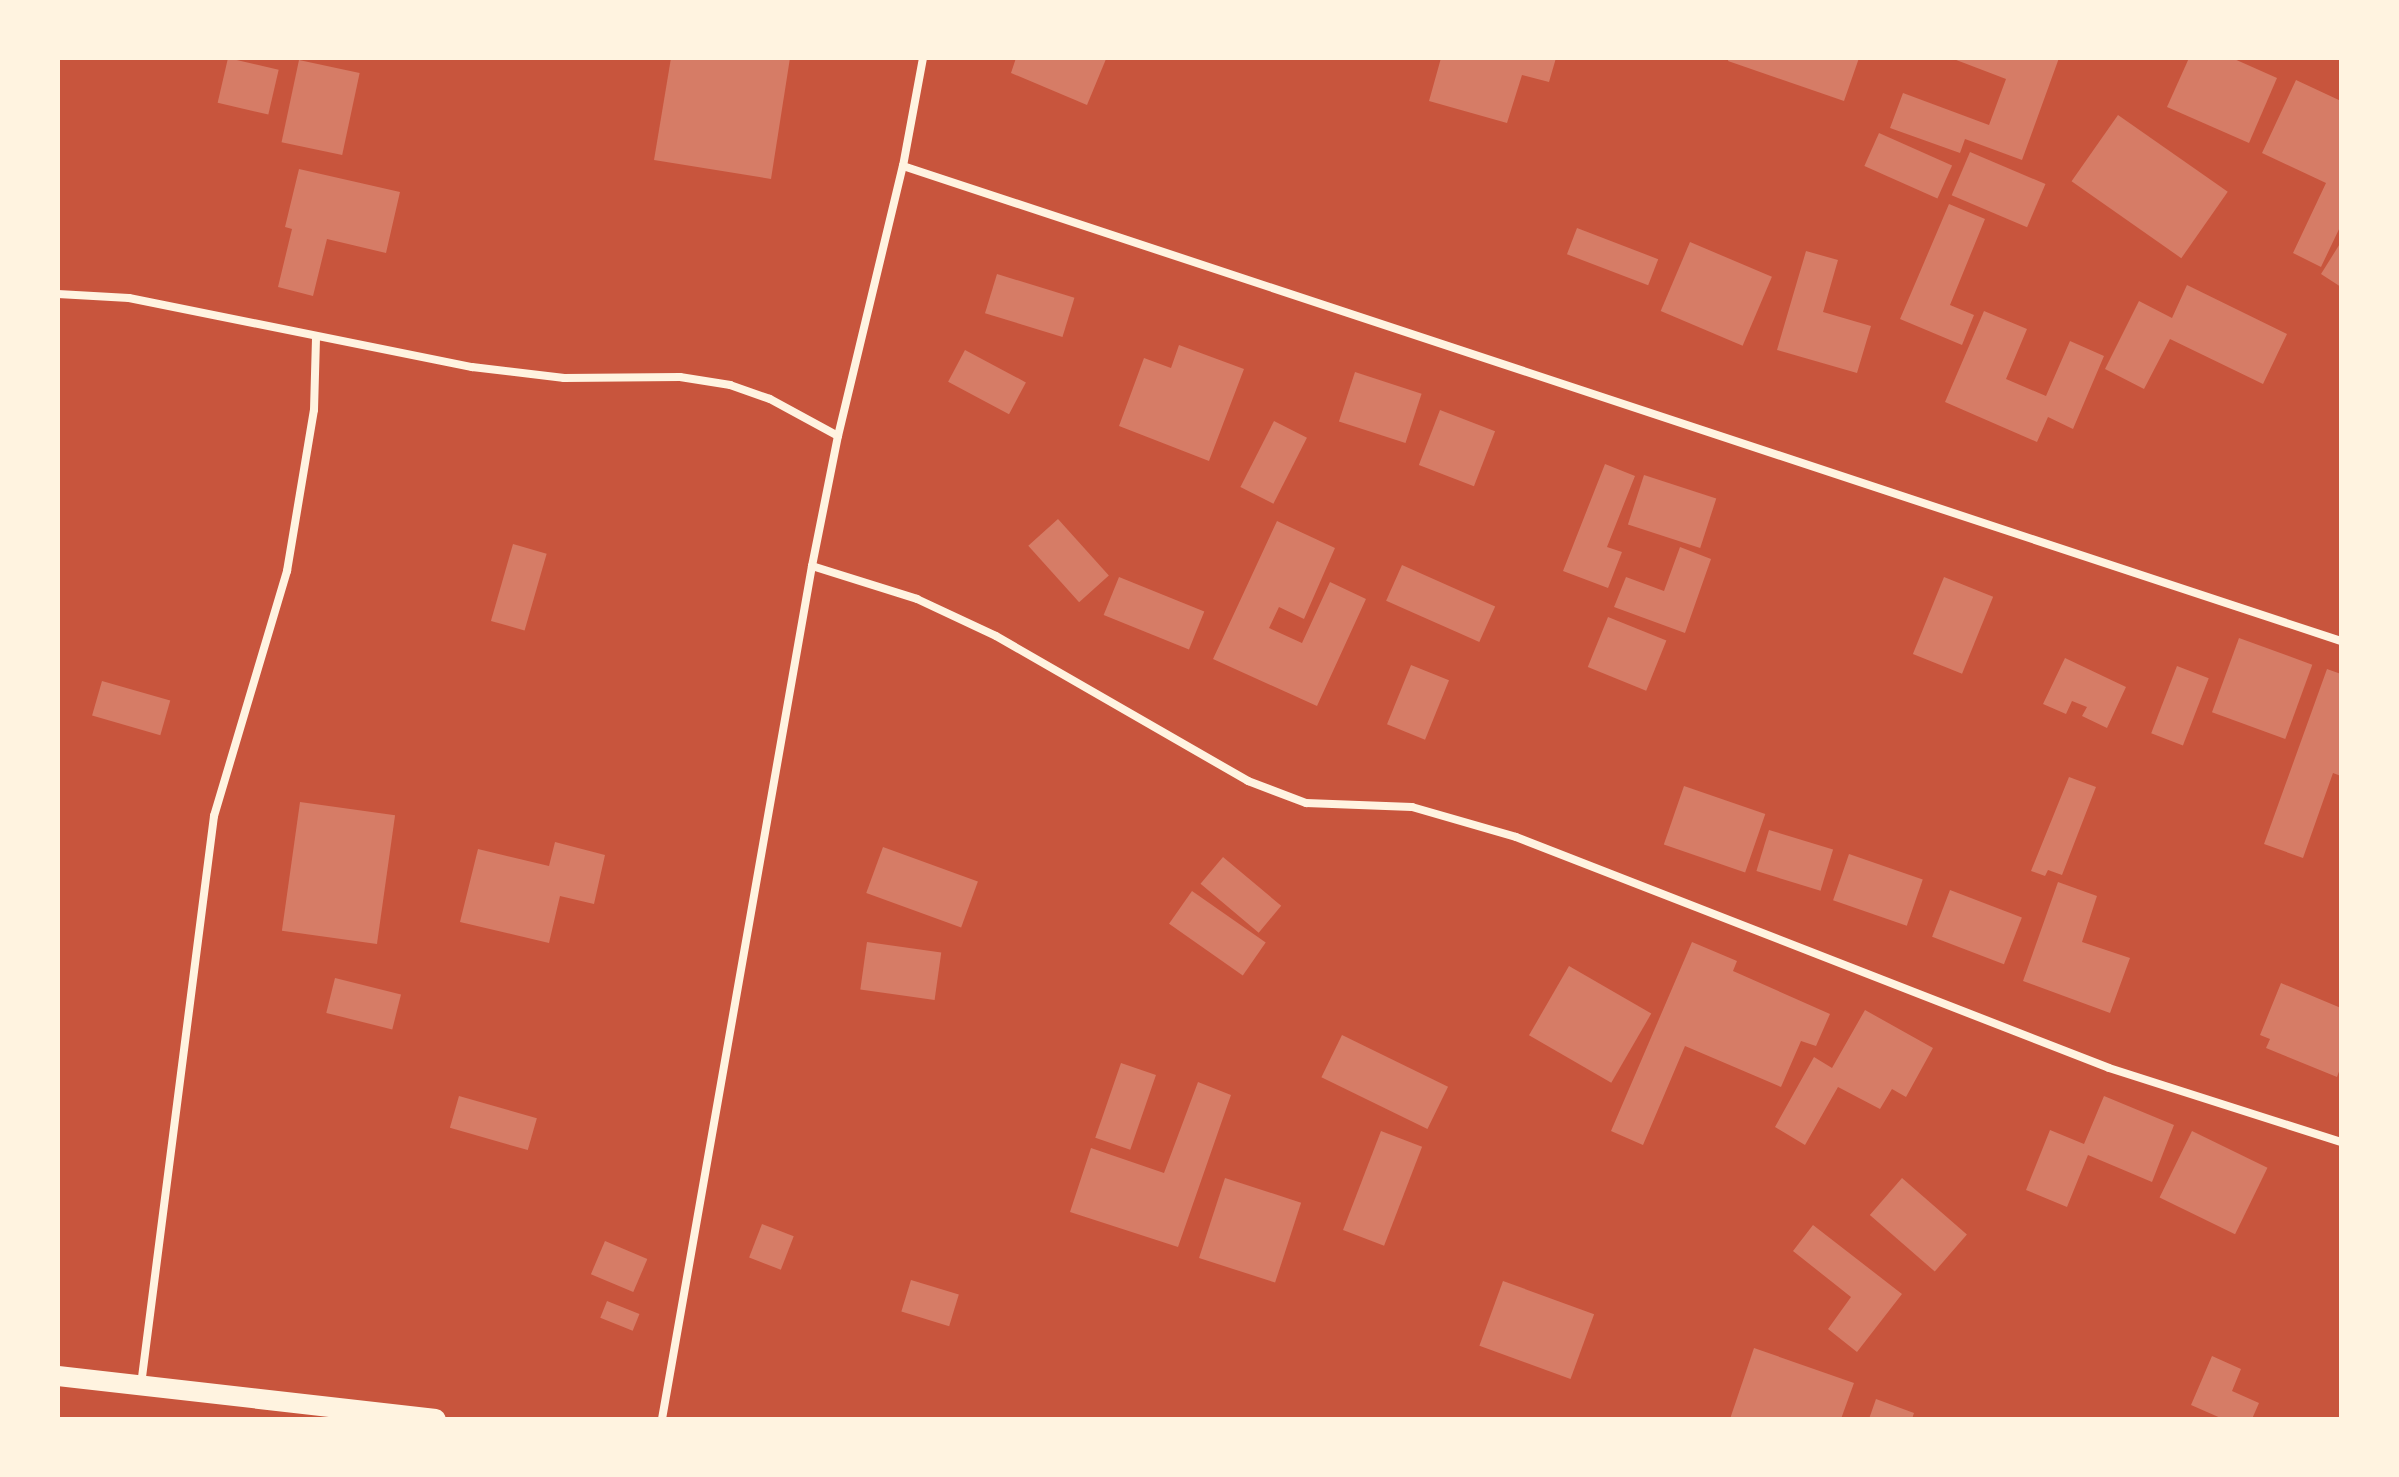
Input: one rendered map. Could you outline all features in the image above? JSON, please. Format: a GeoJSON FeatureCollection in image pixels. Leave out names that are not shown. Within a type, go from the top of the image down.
{"type":"FeatureCollection","features":[{"type":"Feature","properties":{"kind":"main road"},"geometry":{"type":"LineString","coordinates":[[58,1376],[436,1419]]}},
{"type":"Feature","properties":{"kind":"street"},"geometry":{"type":"LineString","coordinates":[[662,1419],[812,566],[838,436],[903,166],[923,58]]}},
{"type":"Feature","properties":{"kind":"street"},"geometry":{"type":"LineString","coordinates":[[903,166],[2341,641]]}},
{"type":"Feature","properties":{"kind":"street"},"geometry":{"type":"LineString","coordinates":[[58,294],[129,298],[472,367],[564,378],[680,377],[730,385],[770,399],[838,436]]}},
{"type":"Feature","properties":{"kind":"street"},"geometry":{"type":"LineString","coordinates":[[141,1386],[214,816],[287,571],[314,410],[316,337]]}},
{"type":"Feature","properties":{"kind":"street"},"geometry":{"type":"LineString","coordinates":[[812,566],[917,599],[996,636],[1248,781],[1306,803],[1412,807],[1516,837],[2109,1068],[2341,1142]]}},
{"type":"Feature","properties":{"kind":"building"},"geometry":{"type":"Polygon","coordinates":[[[228,58],[279,70],[268,115],[218,103],[228,58]]]}},
{"type":"Feature","properties":{"kind":"building"},"geometry":{"type":"Polygon","coordinates":[[[671,58],[790,58],[771,179],[654,160],[671,58]]]}},
{"type":"Feature","properties":{"kind":"building"},"geometry":{"type":"Polygon","coordinates":[[[1016,58],[1106,59],[1087,105],[1011,73],[1016,58]]]}},
{"type":"Feature","properties":{"kind":"building"},"geometry":{"type":"Polygon","coordinates":[[[1441,58],[1556,58],[1549,82],[1522,75],[1507,123],[1429,101],[1441,58]]]}},
{"type":"Feature","properties":{"kind":"building"},"geometry":{"type":"Polygon","coordinates":[[[1729,58],[1859,58],[1844,101],[1728,61],[1729,58]]]}},
{"type":"Feature","properties":{"kind":"building"},"geometry":{"type":"Polygon","coordinates":[[[1951,58],[2059,58],[2022,160],[1965,139],[1960,153],[1890,128],[1903,93],[1989,125],[2006,79],[1951,58]]]}},
{"type":"Feature","properties":{"kind":"building"},"geometry":{"type":"Polygon","coordinates":[[[2189,58],[2232,58],[2277,78],[2249,143],[2167,107],[2189,58]]]}},
{"type":"Feature","properties":{"kind":"building"},"geometry":{"type":"Polygon","coordinates":[[[299,60],[360,73],[342,155],[282,142],[299,60]]]}},
{"type":"Feature","properties":{"kind":"building"},"geometry":{"type":"Polygon","coordinates":[[[2296,80],[2341,101],[2341,225],[2321,267],[2293,253],[2326,183],[2262,153],[2296,80]]]}},
{"type":"Feature","properties":{"kind":"building"},"geometry":{"type":"Polygon","coordinates":[[[2118,115],[2228,192],[2181,258],[2072,181],[2118,115]]]}},
{"type":"Feature","properties":{"kind":"building"},"geometry":{"type":"Polygon","coordinates":[[[1879,133],[1952,166],[1937,198],[1864,166],[1879,133]]]}},
{"type":"Feature","properties":{"kind":"building"},"geometry":{"type":"Polygon","coordinates":[[[1970,152],[2045,184],[2027,227],[1952,195],[1970,152]]]}},
{"type":"Feature","properties":{"kind":"building"},"geometry":{"type":"Polygon","coordinates":[[[299,169],[400,192],[386,253],[327,239],[313,296],[278,287],[292,229],[285,227],[299,169]]]}},
{"type":"Feature","properties":{"kind":"building"},"geometry":{"type":"Polygon","coordinates":[[[1949,204],[1985,219],[1950,305],[1974,315],[1962,345],[1900,319],[1949,204]]]}},
{"type":"Feature","properties":{"kind":"building"},"geometry":{"type":"Polygon","coordinates":[[[1577,228],[1658,259],[1648,285],[1567,254],[1577,228]]]}},
{"type":"Feature","properties":{"kind":"building"},"geometry":{"type":"Polygon","coordinates":[[[1690,242],[1772,277],[1743,346],[1661,311],[1690,242]]]}},
{"type":"Feature","properties":{"kind":"building"},"geometry":{"type":"Polygon","coordinates":[[[2341,242],[2341,287],[2321,274],[2341,242]]]}},
{"type":"Feature","properties":{"kind":"building"},"geometry":{"type":"Polygon","coordinates":[[[1806,251],[1838,260],[1823,312],[1871,326],[1857,373],[1777,350],[1806,251]]]}},
{"type":"Feature","properties":{"kind":"building"},"geometry":{"type":"Polygon","coordinates":[[[997,274],[1074,298],[1062,337],[985,313],[997,274]]]}},
{"type":"Feature","properties":{"kind":"building"},"geometry":{"type":"Polygon","coordinates":[[[2187,285],[2287,334],[2263,384],[2170,339],[2144,389],[2105,369],[2139,301],[2172,318],[2187,285]]]}},
{"type":"Feature","properties":{"kind":"building"},"geometry":{"type":"Polygon","coordinates":[[[1984,311],[2027,329],[2006,379],[2046,396],[2070,341],[2104,356],[2073,429],[2048,417],[2037,442],[1945,402],[1984,311]]]}},
{"type":"Feature","properties":{"kind":"building"},"geometry":{"type":"Polygon","coordinates":[[[1179,345],[1244,369],[1209,461],[1119,426],[1144,358],[1171,368],[1179,345]]]}},
{"type":"Feature","properties":{"kind":"building"},"geometry":{"type":"Polygon","coordinates":[[[965,350],[1026,382],[1009,414],[948,382],[965,350]]]}},
{"type":"Feature","properties":{"kind":"building"},"geometry":{"type":"Polygon","coordinates":[[[1355,372],[1422,394],[1406,443],[1339,421],[1355,372]]]}},
{"type":"Feature","properties":{"kind":"building"},"geometry":{"type":"Polygon","coordinates":[[[1440,410],[1495,431],[1474,486],[1419,465],[1440,410]]]}},
{"type":"Feature","properties":{"kind":"building"},"geometry":{"type":"Polygon","coordinates":[[[1274,421],[1307,438],[1273,504],[1240,487],[1274,421]]]}},
{"type":"Feature","properties":{"kind":"building"},"geometry":{"type":"Polygon","coordinates":[[[1605,464],[1635,476],[1607,547],[1622,552],[1608,588],[1563,571],[1605,464]]]}},
{"type":"Feature","properties":{"kind":"building"},"geometry":{"type":"Polygon","coordinates":[[[1644,475],[1716,498],[1700,548],[1628,524],[1644,475]]]}},
{"type":"Feature","properties":{"kind":"building"},"geometry":{"type":"Polygon","coordinates":[[[1058,519],[1109,575],[1079,602],[1028,546],[1058,519]]]}},
{"type":"Feature","properties":{"kind":"building"},"geometry":{"type":"Polygon","coordinates":[[[1277,521],[1335,548],[1304,619],[1279,607],[1269,628],[1302,643],[1330,582],[1366,599],[1317,706],[1213,659],[1277,521]]]}},
{"type":"Feature","properties":{"kind":"building"},"geometry":{"type":"Polygon","coordinates":[[[513,544],[547,554],[525,631],[491,621],[513,544]]]}},
{"type":"Feature","properties":{"kind":"building"},"geometry":{"type":"Polygon","coordinates":[[[1680,547],[1711,559],[1685,633],[1614,607],[1626,577],[1664,591],[1680,547]]]}},
{"type":"Feature","properties":{"kind":"building"},"geometry":{"type":"Polygon","coordinates":[[[1402,565],[1495,606],[1479,642],[1386,601],[1402,565]]]}},
{"type":"Feature","properties":{"kind":"building"},"geometry":{"type":"Polygon","coordinates":[[[1119,577],[1204,611],[1189,649],[1104,615],[1119,577]]]}},
{"type":"Feature","properties":{"kind":"building"},"geometry":{"type":"Polygon","coordinates":[[[1944,577],[1993,597],[1962,674],[1913,654],[1944,577]]]}},
{"type":"Feature","properties":{"kind":"building"},"geometry":{"type":"Polygon","coordinates":[[[1608,617],[1666,641],[1646,691],[1588,667],[1608,617]]]}},
{"type":"Feature","properties":{"kind":"building"},"geometry":{"type":"Polygon","coordinates":[[[2239,638],[2312,665],[2285,739],[2212,712],[2239,638]]]}},
{"type":"Feature","properties":{"kind":"building"},"geometry":{"type":"Polygon","coordinates":[[[2065,658],[2126,687],[2107,728],[2082,716],[2087,707],[2072,701],[2066,714],[2043,704],[2065,658]]]}},
{"type":"Feature","properties":{"kind":"building"},"geometry":{"type":"Polygon","coordinates":[[[1411,665],[1449,680],[1425,740],[1387,724],[1411,665]]]}},
{"type":"Feature","properties":{"kind":"building"},"geometry":{"type":"Polygon","coordinates":[[[2177,666],[2209,678],[2183,745],[2151,733],[2177,666]]]}},
{"type":"Feature","properties":{"kind":"building"},"geometry":{"type":"Polygon","coordinates":[[[2327,669],[2341,674],[2341,776],[2333,773],[2303,858],[2264,844],[2327,669]]]}},
{"type":"Feature","properties":{"kind":"building"},"geometry":{"type":"Polygon","coordinates":[[[102,681],[170,701],[160,735],[92,716],[102,681]]]}},
{"type":"Feature","properties":{"kind":"building"},"geometry":{"type":"Polygon","coordinates":[[[2069,777],[2096,787],[2062,875],[2048,870],[2045,876],[2031,871],[2069,777]]]}},
{"type":"Feature","properties":{"kind":"building"},"geometry":{"type":"Polygon","coordinates":[[[1684,786],[1765,814],[1745,873],[1664,845],[1684,786]]]}},
{"type":"Feature","properties":{"kind":"building"},"geometry":{"type":"Polygon","coordinates":[[[300,802],[395,815],[377,944],[282,931],[300,802]]]}},
{"type":"Feature","properties":{"kind":"building"},"geometry":{"type":"Polygon","coordinates":[[[1769,830],[1833,850],[1821,891],[1756,871],[1769,830]]]}},
{"type":"Feature","properties":{"kind":"building"},"geometry":{"type":"Polygon","coordinates":[[[555,842],[605,855],[594,904],[560,896],[549,943],[460,922],[478,849],[549,866],[555,842]]]}},
{"type":"Feature","properties":{"kind":"building"},"geometry":{"type":"Polygon","coordinates":[[[883,847],[978,882],[961,928],[866,893],[883,847]]]}},
{"type":"Feature","properties":{"kind":"building"},"geometry":{"type":"Polygon","coordinates":[[[1849,854],[1923,879],[1907,926],[1833,900],[1849,854]]]}},
{"type":"Feature","properties":{"kind":"building"},"geometry":{"type":"Polygon","coordinates":[[[1223,857],[1281,906],[1259,933],[1201,884],[1223,857]]]}},
{"type":"Feature","properties":{"kind":"building"},"geometry":{"type":"Polygon","coordinates":[[[2058,882],[2097,896],[2082,942],[2130,958],[2110,1013],[2023,981],[2058,882]]]}},
{"type":"Feature","properties":{"kind":"building"},"geometry":{"type":"Polygon","coordinates":[[[1950,890],[2022,918],[2004,964],[1932,937],[1950,890]]]}},
{"type":"Feature","properties":{"kind":"building"},"geometry":{"type":"Polygon","coordinates":[[[1192,891],[1266,943],[1243,975],[1169,924],[1192,891]]]}},
{"type":"Feature","properties":{"kind":"building"},"geometry":{"type":"Polygon","coordinates":[[[867,942],[941,952],[935,1000],[860,990],[867,942]]]}},
{"type":"Feature","properties":{"kind":"building"},"geometry":{"type":"Polygon","coordinates":[[[1692,942],[1737,961],[1733,971],[1830,1014],[1816,1046],[1801,1041],[1781,1087],[1685,1046],[1643,1145],[1611,1131],[1692,942]]]}},
{"type":"Feature","properties":{"kind":"building"},"geometry":{"type":"Polygon","coordinates":[[[1569,966],[1651,1014],[1611,1083],[1529,1035],[1569,966]]]}},
{"type":"Feature","properties":{"kind":"building"},"geometry":{"type":"Polygon","coordinates":[[[335,978],[401,994],[392,1029],[326,1013],[335,978]]]}},
{"type":"Feature","properties":{"kind":"building"},"geometry":{"type":"Polygon","coordinates":[[[2281,983],[2341,1008],[2341,1066],[2337,1077],[2266,1048],[2270,1039],[2260,1035],[2281,983]]]}},
{"type":"Feature","properties":{"kind":"building"},"geometry":{"type":"Polygon","coordinates":[[[1865,1010],[1933,1048],[1906,1097],[1892,1089],[1880,1109],[1838,1087],[1805,1145],[1775,1127],[1814,1057],[1832,1068],[1865,1010]]]}},
{"type":"Feature","properties":{"kind":"building"},"geometry":{"type":"Polygon","coordinates":[[[1342,1035],[1448,1087],[1427,1129],[1321,1077],[1342,1035]]]}},
{"type":"Feature","properties":{"kind":"building"},"geometry":{"type":"Polygon","coordinates":[[[1121,1063],[1156,1075],[1130,1150],[1095,1138],[1121,1063]]]}},
{"type":"Feature","properties":{"kind":"building"},"geometry":{"type":"Polygon","coordinates":[[[1198,1082],[1231,1095],[1178,1247],[1070,1212],[1091,1148],[1164,1173],[1198,1082]]]}},
{"type":"Feature","properties":{"kind":"building"},"geometry":{"type":"Polygon","coordinates":[[[459,1096],[537,1118],[528,1150],[450,1128],[459,1096]]]}},
{"type":"Feature","properties":{"kind":"building"},"geometry":{"type":"Polygon","coordinates":[[[2104,1096],[2174,1125],[2152,1182],[2088,1155],[2067,1207],[2026,1190],[2050,1130],[2084,1144],[2104,1096]]]}},
{"type":"Feature","properties":{"kind":"building"},"geometry":{"type":"Polygon","coordinates":[[[1381,1131],[1422,1147],[1384,1246],[1343,1230],[1381,1131]]]}},
{"type":"Feature","properties":{"kind":"building"},"geometry":{"type":"Polygon","coordinates":[[[2192,1131],[2267,1168],[2235,1234],[2160,1198],[2192,1131]]]}},
{"type":"Feature","properties":{"kind":"building"},"geometry":{"type":"Polygon","coordinates":[[[1225,1178],[1301,1203],[1275,1283],[1199,1258],[1225,1178]]]}},
{"type":"Feature","properties":{"kind":"building"},"geometry":{"type":"Polygon","coordinates":[[[1902,1178],[1967,1234],[1935,1271],[1870,1215],[1902,1178]]]}},
{"type":"Feature","properties":{"kind":"building"},"geometry":{"type":"Polygon","coordinates":[[[762,1224],[794,1236],[781,1270],[749,1258],[762,1224]]]}},
{"type":"Feature","properties":{"kind":"building"},"geometry":{"type":"Polygon","coordinates":[[[1813,1225],[1902,1294],[1857,1352],[1828,1329],[1851,1297],[1793,1251],[1813,1225]]]}},
{"type":"Feature","properties":{"kind":"building"},"geometry":{"type":"Polygon","coordinates":[[[605,1241],[647,1259],[633,1292],[591,1274],[605,1241]]]}},
{"type":"Feature","properties":{"kind":"building"},"geometry":{"type":"Polygon","coordinates":[[[911,1280],[959,1295],[949,1326],[901,1312],[911,1280]]]}},
{"type":"Feature","properties":{"kind":"building"},"geometry":{"type":"Polygon","coordinates":[[[1503,1281],[1594,1314],[1571,1379],[1479,1346],[1503,1281]]]}},
{"type":"Feature","properties":{"kind":"building"},"geometry":{"type":"Polygon","coordinates":[[[607,1301],[639,1314],[633,1331],[600,1318],[607,1301]]]}},
{"type":"Feature","properties":{"kind":"building"},"geometry":{"type":"Polygon","coordinates":[[[1754,1348],[1854,1383],[1841,1419],[1730,1419],[1754,1348]]]}},
{"type":"Feature","properties":{"kind":"building"},"geometry":{"type":"Polygon","coordinates":[[[2212,1356],[2241,1369],[2232,1391],[2259,1403],[2252,1419],[2223,1419],[2191,1405],[2212,1356]]]}},
{"type":"Feature","properties":{"kind":"building"},"geometry":{"type":"Polygon","coordinates":[[[1876,1399],[1914,1413],[1912,1419],[1869,1419],[1876,1399]]]}}]}
